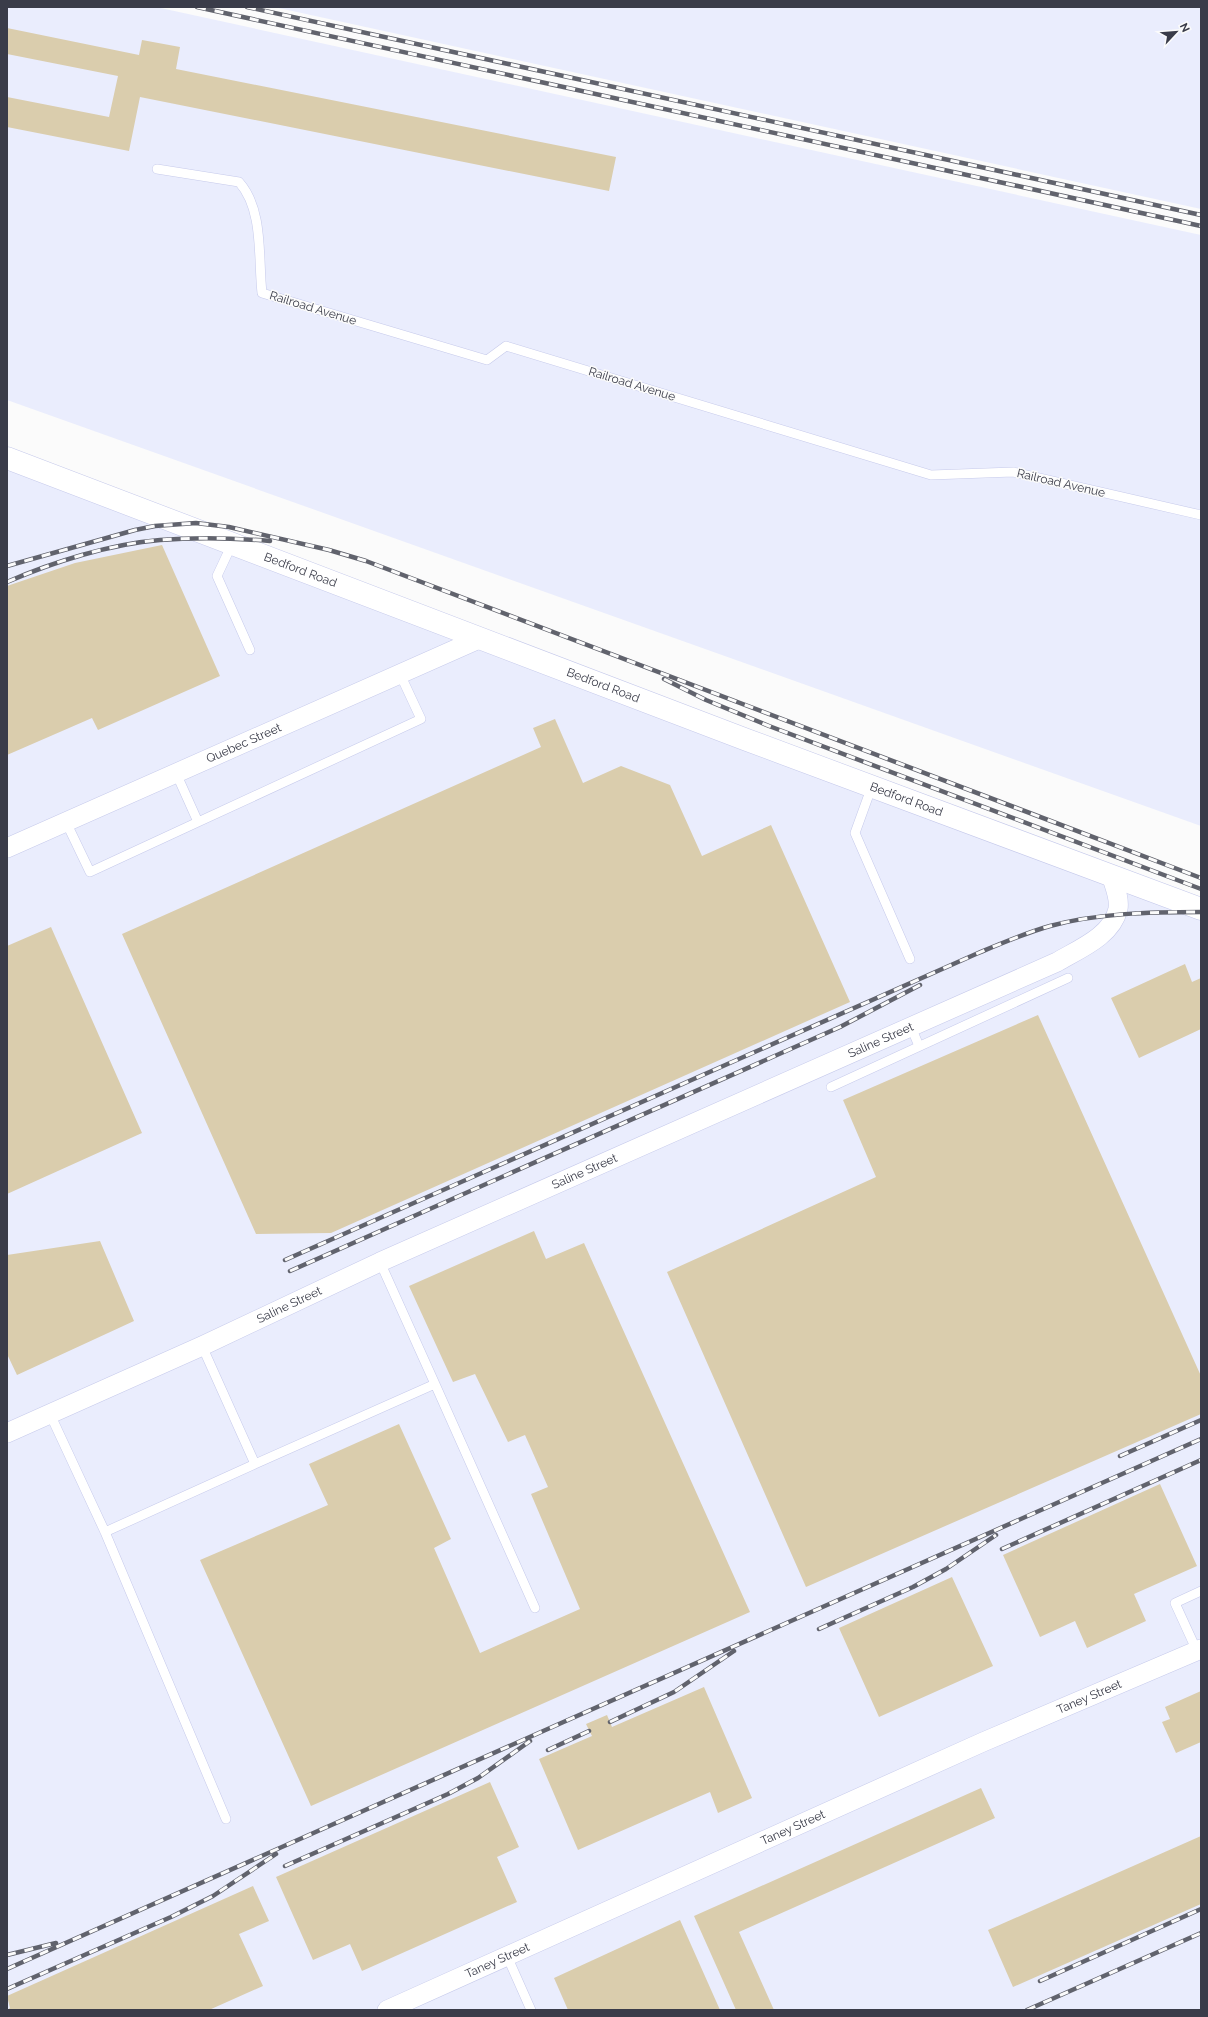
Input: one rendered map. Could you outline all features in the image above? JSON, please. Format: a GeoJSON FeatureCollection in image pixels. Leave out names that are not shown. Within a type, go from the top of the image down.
{"type":"FeatureCollection","features":[{"type":"Feature","properties":{"kind":"street","name":"Bedford Road"},"geometry":{"type":"LineString","coordinates":[[7,458],[1201,909]]}},
{"type":"Feature","properties":{"kind":"street","name":"Quebec Street"},"geometry":{"type":"LineString","coordinates":[[7,848],[481,638]]}},
{"type":"Feature","properties":{"kind":"street","name":"Saline Street"},"geometry":{"type":"LineString","coordinates":[[7,1433],[202,1346],[380,1262],[1057,962],[1103,934],[1113,922],[1118,908],[1117,895],[1111,876]]}},
{"type":"Feature","properties":{"kind":"street","name":"Taney Street"},"geometry":{"type":"LineString","coordinates":[[387,2010],[983,1742],[1199,1650]]}},
{"type":"Feature","properties":{"kind":"lane","name":"Railroad Avenue"},"geometry":{"type":"LineString","coordinates":[[157,169],[239,182],[245,189],[259,231],[262,293],[487,360],[506,346],[931,475],[1013,472],[1201,515]]}},
{"type":"Feature","properties":{"kind":"lane"},"geometry":{"type":"LineString","coordinates":[[232,544],[217,576],[250,650]]}},
{"type":"Feature","properties":{"kind":"lane"},"geometry":{"type":"LineString","coordinates":[[66,822],[90,872],[421,719],[400,674]]}},
{"type":"Feature","properties":{"kind":"lane"},"geometry":{"type":"LineString","coordinates":[[176,773],[198,822]]}},
{"type":"Feature","properties":{"kind":"lane"},"geometry":{"type":"LineString","coordinates":[[872,786],[855,833],[910,959]]}},
{"type":"Feature","properties":{"kind":"lane"},"geometry":{"type":"LineString","coordinates":[[831,1086],[1068,978]]}},
{"type":"Feature","properties":{"kind":"lane"},"geometry":{"type":"LineString","coordinates":[[911,1027],[919,1046]]}},
{"type":"Feature","properties":{"kind":"lane"},"geometry":{"type":"LineString","coordinates":[[380,1262],[535,1608]]}},
{"type":"Feature","properties":{"kind":"lane"},"geometry":{"type":"LineString","coordinates":[[202,1346],[255,1464]]}},
{"type":"Feature","properties":{"kind":"lane"},"geometry":{"type":"LineString","coordinates":[[104,1532],[435,1384]]}},
{"type":"Feature","properties":{"kind":"lane"},"geometry":{"type":"LineString","coordinates":[[50,1414],[104,1532],[226,1819]]}},
{"type":"Feature","properties":{"kind":"lane"},"geometry":{"type":"LineString","coordinates":[[1199,1650],[1175,1602],[1201,1591]]}},
{"type":"Feature","properties":{"kind":"lane"},"geometry":{"type":"LineString","coordinates":[[507,1956],[531,2010]]}},
{"type":"Feature","properties":{"kind":"shaded area"},"geometry":{"type":"Polygon","coordinates":[[[7,7],[156,7],[1201,235],[1201,826],[7,400],[7,7]]]}},
{"type":"Feature","properties":{"kind":"shaded area"},"geometry":{"type":"Polygon","coordinates":[[[274,7],[1201,7],[1201,209],[274,7]]]}},
{"type":"Feature","properties":{"kind":"shaded area"},"geometry":{"type":"Polygon","coordinates":[[[7,454],[1201,909],[1201,2010],[7,2010],[7,454]]]}},
{"type":"Feature","properties":{"kind":"building"},"geometry":{"type":"Polygon","coordinates":[[[7,28],[139,55],[142,40],[180,47],[176,69],[616,157],[609,191],[140,97],[129,151],[7,127],[7,97],[109,117],[118,76],[7,54],[7,28]]]}},
{"type":"Feature","properties":{"kind":"building"},"geometry":{"type":"Polygon","coordinates":[[[162,545],[220,676],[98,730],[92,718],[7,755],[7,586],[75,563],[162,545]]]}},
{"type":"Feature","properties":{"kind":"building"},"geometry":{"type":"Polygon","coordinates":[[[555,719],[583,783],[621,766],[670,785],[702,856],[771,825],[850,1002],[331,1233],[256,1234],[122,934],[541,747],[533,728],[555,719]]]}},
{"type":"Feature","properties":{"kind":"building"},"geometry":{"type":"Polygon","coordinates":[[[51,927],[142,1133],[7,1194],[7,946],[51,927]]]}},
{"type":"Feature","properties":{"kind":"building"},"geometry":{"type":"Polygon","coordinates":[[[1185,964],[1192,982],[1201,978],[1201,1029],[1139,1058],[1111,998],[1185,964]]]}},
{"type":"Feature","properties":{"kind":"building"},"geometry":{"type":"Polygon","coordinates":[[[1038,1015],[1201,1376],[1201,1414],[806,1587],[667,1272],[876,1177],[843,1100],[1038,1015]]]}},
{"type":"Feature","properties":{"kind":"building"},"geometry":{"type":"Polygon","coordinates":[[[534,1231],[546,1259],[584,1243],[750,1612],[311,1806],[200,1560],[328,1505],[309,1464],[399,1424],[451,1539],[434,1548],[480,1653],[580,1609],[531,1494],[548,1487],[525,1435],[508,1442],[475,1374],[453,1382],[409,1286],[534,1231]]]}},
{"type":"Feature","properties":{"kind":"building"},"geometry":{"type":"Polygon","coordinates":[[[100,1241],[134,1321],[17,1375],[7,1354],[7,1255],[100,1241]]]}},
{"type":"Feature","properties":{"kind":"building"},"geometry":{"type":"Polygon","coordinates":[[[1160,1484],[1197,1566],[1134,1594],[1146,1621],[1087,1648],[1075,1621],[1040,1637],[1003,1555],[1160,1484]]]}},
{"type":"Feature","properties":{"kind":"building"},"geometry":{"type":"Polygon","coordinates":[[[952,1577],[993,1666],[879,1717],[839,1628],[952,1577]]]}},
{"type":"Feature","properties":{"kind":"building"},"geometry":{"type":"Polygon","coordinates":[[[704,1687],[752,1798],[718,1813],[710,1792],[578,1850],[539,1759],[592,1736],[586,1724],[607,1715],[612,1727],[704,1687]]]}},
{"type":"Feature","properties":{"kind":"building"},"geometry":{"type":"Polygon","coordinates":[[[1201,1691],[1201,1742],[1176,1753],[1162,1722],[1170,1719],[1165,1707],[1201,1691]]]}},
{"type":"Feature","properties":{"kind":"building"},"geometry":{"type":"Polygon","coordinates":[[[490,1782],[519,1847],[497,1857],[517,1902],[362,1971],[350,1944],[313,1960],[276,1877],[490,1782]]]}},
{"type":"Feature","properties":{"kind":"building"},"geometry":{"type":"Polygon","coordinates":[[[981,1788],[995,1818],[739,1932],[774,2010],[736,2010],[694,1916],[981,1788]]]}},
{"type":"Feature","properties":{"kind":"building"},"geometry":{"type":"Polygon","coordinates":[[[1201,1836],[1201,1904],[1013,1987],[988,1930],[1201,1836]]]}},
{"type":"Feature","properties":{"kind":"building"},"geometry":{"type":"Polygon","coordinates":[[[253,1886],[269,1921],[239,1934],[263,1986],[209,2010],[7,2010],[10,2008],[7,1996],[253,1886]]]}},
{"type":"Feature","properties":{"kind":"building"},"geometry":{"type":"Polygon","coordinates":[[[680,1920],[720,2010],[568,2010],[554,1978],[680,1920]]]}},
{"type":"Feature","properties":{"kind":"railway"},"geometry":{"type":"LineString","coordinates":[[197,7],[1201,226]]}},
{"type":"Feature","properties":{"kind":"railway"},"geometry":{"type":"LineString","coordinates":[[247,7],[1201,215]]}},
{"type":"Feature","properties":{"kind":"railway"},"geometry":{"type":"LineString","coordinates":[[7,566],[135,530],[155,526],[196,523],[229,527],[329,550],[366,561],[1201,878]]}},
{"type":"Feature","properties":{"kind":"railway"},"geometry":{"type":"LineString","coordinates":[[7,582],[62,561],[121,545],[160,540],[202,538],[270,541]]}},
{"type":"Feature","properties":{"kind":"railway"},"geometry":{"type":"LineString","coordinates":[[664,679],[706,700],[769,726],[1201,889]]}},
{"type":"Feature","properties":{"kind":"railway"},"geometry":{"type":"LineString","coordinates":[[285,1260],[1022,935],[1050,926],[1087,918],[1125,914],[1201,912]]}},
{"type":"Feature","properties":{"kind":"railway"},"geometry":{"type":"LineString","coordinates":[[290,1271],[840,1027],[920,985]]}},
{"type":"Feature","properties":{"kind":"railway"},"geometry":{"type":"LineString","coordinates":[[1120,1456],[1201,1420]]}},
{"type":"Feature","properties":{"kind":"railway"},"geometry":{"type":"LineString","coordinates":[[7,1969],[1201,1439]]}},
{"type":"Feature","properties":{"kind":"railway"},"geometry":{"type":"LineString","coordinates":[[1002,1549],[1201,1460]]}},
{"type":"Feature","properties":{"kind":"railway"},"geometry":{"type":"LineString","coordinates":[[819,1629],[913,1587],[946,1569],[996,1535]]}},
{"type":"Feature","properties":{"kind":"railway"},"geometry":{"type":"LineString","coordinates":[[610,1722],[674,1692],[734,1651]]}},
{"type":"Feature","properties":{"kind":"railway"},"geometry":{"type":"LineString","coordinates":[[548,1750],[589,1731]]}},
{"type":"Feature","properties":{"kind":"railway"},"geometry":{"type":"LineString","coordinates":[[285,1866],[448,1794],[478,1778],[530,1741]]}},
{"type":"Feature","properties":{"kind":"railway"},"geometry":{"type":"LineString","coordinates":[[7,1989],[171,1917],[213,1896],[276,1854]]}},
{"type":"Feature","properties":{"kind":"railway"},"geometry":{"type":"LineString","coordinates":[[1040,1981],[1201,1909]]}},
{"type":"Feature","properties":{"kind":"railway"},"geometry":{"type":"LineString","coordinates":[[1027,2010],[1201,1933]]}},
{"type":"Feature","properties":{"kind":"railway"},"geometry":{"type":"LineString","coordinates":[[7,1955],[56,1943]]}}]}
